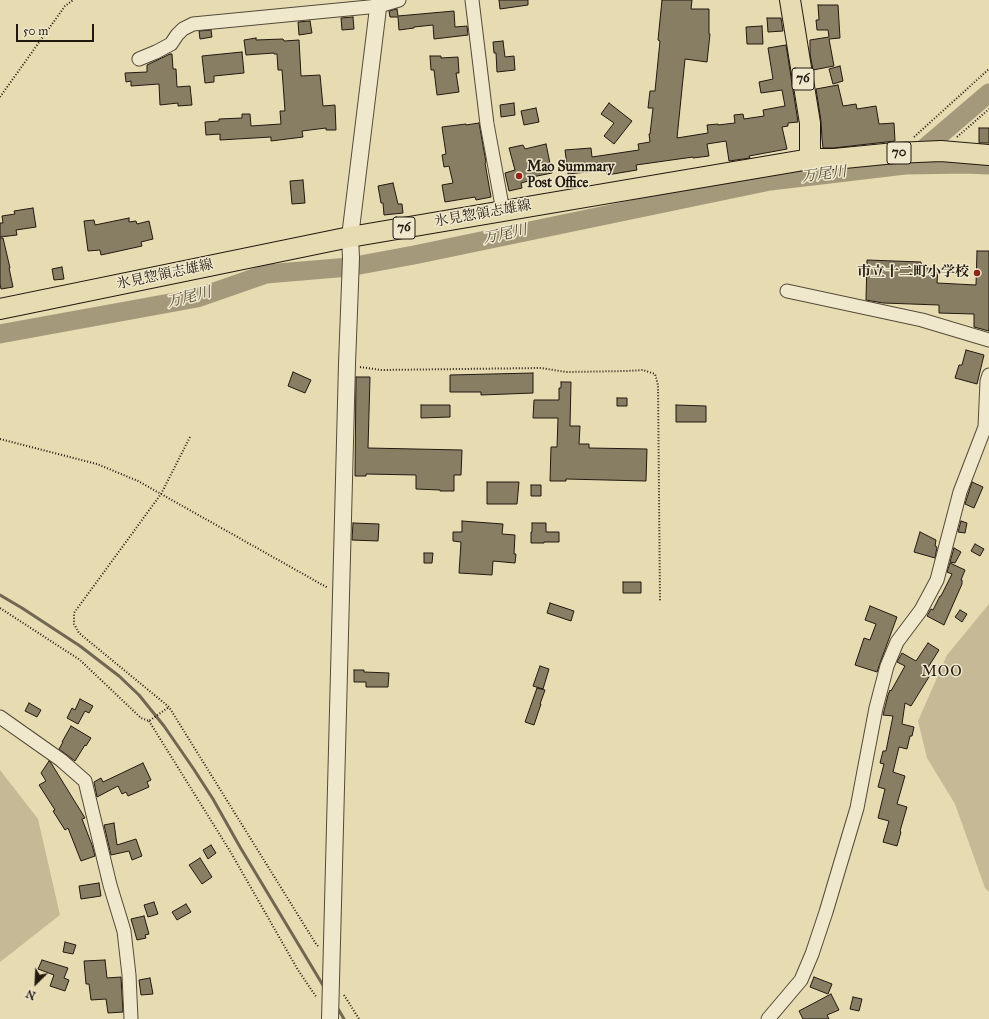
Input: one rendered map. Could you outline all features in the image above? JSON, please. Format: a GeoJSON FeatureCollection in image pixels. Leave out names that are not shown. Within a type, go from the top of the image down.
{"type":"FeatureCollection","features":[{"type":"Feature","properties":{"kind":"main road","name":"76"},"geometry":{"type":"LineString","coordinates":[[790,0],[810,123],[810,159]]}},
{"type":"Feature","properties":{"kind":"main road","name":"70"},"geometry":{"type":"LineString","coordinates":[[810,159],[834,159],[896,153],[941,151],[960,154],[989,155]]}},
{"type":"Feature","properties":{"kind":"main road","name":"氷見惣領志雄線"},"geometry":{"type":"LineString","coordinates":[[0,309],[350,236],[810,159]]}},
{"type":"Feature","properties":{"kind":"street"},"geometry":{"type":"LineString","coordinates":[[139,59],[171,44],[183,29],[193,24],[399,0]]}},
{"type":"Feature","properties":{"kind":"street"},"geometry":{"type":"LineString","coordinates":[[472,0],[487,124],[503,211]]}},
{"type":"Feature","properties":{"kind":"street"},"geometry":{"type":"LineString","coordinates":[[326,1009],[332,984],[333,961],[341,596],[351,258],[350,236],[379,3]]}},
{"type":"Feature","properties":{"kind":"street"},"geometry":{"type":"LineString","coordinates":[[787,291],[922,320],[989,340]]}},
{"type":"Feature","properties":{"kind":"street"},"geometry":{"type":"LineString","coordinates":[[768,1019],[801,980],[812,954],[857,808],[876,708],[887,666],[897,642],[921,610],[937,580],[960,492],[985,427],[987,381],[989,375]]}},
{"type":"Feature","properties":{"kind":"street"},"geometry":{"type":"LineString","coordinates":[[0,717],[61,760],[85,781],[110,885],[124,931],[129,975],[131,1019]]}},
{"type":"Feature","properties":{"kind":"path"},"geometry":{"type":"LineString","coordinates":[[0,97],[65,6],[73,0]]}},
{"type":"Feature","properties":{"kind":"path"},"geometry":{"type":"LineString","coordinates":[[913,138],[989,69]]}},
{"type":"Feature","properties":{"kind":"path"},"geometry":{"type":"LineString","coordinates":[[941,151],[989,109]]}},
{"type":"Feature","properties":{"kind":"path"},"geometry":{"type":"LineString","coordinates":[[347,364],[381,370],[541,368],[566,372],[643,370],[655,374],[658,384],[660,602]]}},
{"type":"Feature","properties":{"kind":"path"},"geometry":{"type":"LineString","coordinates":[[190,437],[161,494],[74,613],[74,624],[79,633],[169,707],[316,944],[333,961]]}},
{"type":"Feature","properties":{"kind":"path"},"geometry":{"type":"LineString","coordinates":[[0,439],[97,464],[138,481],[341,596]]}},
{"type":"Feature","properties":{"kind":"path"},"geometry":{"type":"LineString","coordinates":[[0,608],[80,660],[141,718],[149,722],[230,851],[298,970],[326,1009]]}},
{"type":"Feature","properties":{"kind":"path"},"geometry":{"type":"LineString","coordinates":[[149,722],[169,707]]}},
{"type":"Feature","properties":{"kind":"path"},"geometry":{"type":"LineString","coordinates":[[332,984],[346,997],[359,1019]]}},
{"type":"Feature","properties":{"kind":"shaded area"},"geometry":{"type":"Polygon","coordinates":[[[989,604],[989,892],[985,888],[955,804],[927,758],[918,721],[947,655],[989,604]]]}},
{"type":"Feature","properties":{"kind":"shaded area"},"geometry":{"type":"Polygon","coordinates":[[[0,770],[38,819],[60,915],[0,962],[0,770]]]}},
{"type":"Feature","properties":{"kind":"building"},"geometry":{"type":"Polygon","coordinates":[[[499,0],[528,0],[528,5],[500,9],[499,0]]]}},
{"type":"Feature","properties":{"kind":"building"},"geometry":{"type":"Polygon","coordinates":[[[662,0],[692,0],[691,9],[709,9],[710,34],[707,62],[685,59],[677,138],[708,133],[707,125],[735,123],[734,115],[743,114],[744,119],[764,116],[763,110],[785,106],[782,90],[761,93],[759,82],[773,79],[768,48],[786,45],[798,122],[788,123],[788,126],[782,127],[787,149],[749,156],[750,158],[729,161],[726,141],[707,144],[709,156],[636,165],[637,170],[607,175],[606,170],[568,174],[565,150],[591,148],[592,157],[639,150],[638,144],[650,142],[649,134],[653,108],[648,108],[650,91],[655,91],[662,0]]]}},
{"type":"Feature","properties":{"kind":"building"},"geometry":{"type":"Polygon","coordinates":[[[818,5],[838,5],[840,38],[829,39],[834,66],[813,70],[810,54],[810,40],[829,37],[828,30],[817,30],[816,20],[819,20],[818,5]]]}},
{"type":"Feature","properties":{"kind":"building"},"geometry":{"type":"Polygon","coordinates":[[[397,9],[398,16],[454,11],[455,27],[467,26],[468,35],[434,39],[433,25],[399,30],[398,17],[390,17],[389,11],[397,9]]]}},
{"type":"Feature","properties":{"kind":"building"},"geometry":{"type":"Polygon","coordinates":[[[353,17],[354,29],[342,30],[341,18],[353,17]]]}},
{"type":"Feature","properties":{"kind":"building"},"geometry":{"type":"Polygon","coordinates":[[[767,18],[781,18],[783,31],[768,32],[767,18]]]}},
{"type":"Feature","properties":{"kind":"building"},"geometry":{"type":"Polygon","coordinates":[[[310,21],[312,33],[299,35],[298,22],[310,21]]]}},
{"type":"Feature","properties":{"kind":"building"},"geometry":{"type":"Polygon","coordinates":[[[762,26],[763,44],[747,44],[746,27],[762,26]]]}},
{"type":"Feature","properties":{"kind":"building"},"geometry":{"type":"Polygon","coordinates":[[[211,30],[212,37],[200,39],[199,31],[211,30]]]}},
{"type":"Feature","properties":{"kind":"building"},"geometry":{"type":"Polygon","coordinates":[[[256,38],[256,40],[299,40],[301,76],[320,75],[323,106],[335,105],[336,130],[326,130],[326,128],[302,131],[303,137],[271,141],[271,137],[220,140],[220,134],[206,135],[205,122],[219,121],[219,119],[242,118],[242,114],[250,114],[251,126],[281,124],[280,111],[285,111],[282,70],[278,70],[277,54],[246,55],[244,40],[256,38]]]}},
{"type":"Feature","properties":{"kind":"building"},"geometry":{"type":"Polygon","coordinates":[[[503,41],[505,57],[514,56],[515,70],[497,72],[496,53],[494,53],[493,42],[503,41]]]}},
{"type":"Feature","properties":{"kind":"building"},"geometry":{"type":"Polygon","coordinates":[[[242,52],[244,73],[214,76],[214,82],[205,83],[202,56],[242,52]]]}},
{"type":"Feature","properties":{"kind":"building"},"geometry":{"type":"Polygon","coordinates":[[[172,54],[173,69],[176,69],[177,87],[190,86],[192,105],[178,106],[178,103],[160,105],[159,84],[131,86],[131,81],[126,82],[125,73],[147,72],[147,65],[172,54]]]}},
{"type":"Feature","properties":{"kind":"building"},"geometry":{"type":"Polygon","coordinates":[[[430,56],[441,56],[441,58],[458,57],[459,73],[456,73],[459,92],[437,95],[434,70],[431,70],[430,56]]]}},
{"type":"Feature","properties":{"kind":"building"},"geometry":{"type":"Polygon","coordinates":[[[840,66],[843,81],[833,84],[829,69],[840,66]]]}},
{"type":"Feature","properties":{"kind":"building"},"geometry":{"type":"Polygon","coordinates":[[[838,85],[843,106],[856,104],[857,109],[876,106],[879,124],[894,123],[895,141],[823,148],[816,89],[838,85]]]}},
{"type":"Feature","properties":{"kind":"building"},"geometry":{"type":"Polygon","coordinates":[[[514,103],[515,115],[501,117],[500,105],[514,103]]]}},
{"type":"Feature","properties":{"kind":"building"},"geometry":{"type":"Polygon","coordinates":[[[609,103],[632,121],[614,144],[604,136],[614,123],[601,114],[609,103]]]}},
{"type":"Feature","properties":{"kind":"building"},"geometry":{"type":"Polygon","coordinates":[[[536,108],[539,122],[524,125],[521,111],[536,108]]]}},
{"type":"Feature","properties":{"kind":"building"},"geometry":{"type":"Polygon","coordinates":[[[479,123],[491,197],[476,200],[475,197],[445,202],[442,185],[453,183],[449,166],[444,167],[442,155],[446,154],[442,127],[479,123]]]}},
{"type":"Feature","properties":{"kind":"building"},"geometry":{"type":"Polygon","coordinates":[[[979,128],[989,128],[989,143],[979,143],[979,128]]]}},
{"type":"Feature","properties":{"kind":"building"},"geometry":{"type":"Polygon","coordinates":[[[546,144],[552,173],[532,177],[532,180],[521,183],[522,188],[509,191],[505,173],[515,170],[509,148],[523,145],[525,149],[546,144]]]}},
{"type":"Feature","properties":{"kind":"building"},"geometry":{"type":"Polygon","coordinates":[[[303,180],[305,203],[292,204],[290,181],[303,180]]]}},
{"type":"Feature","properties":{"kind":"building"},"geometry":{"type":"Polygon","coordinates":[[[393,183],[398,204],[402,204],[403,213],[384,215],[383,203],[381,203],[378,186],[393,183]]]}},
{"type":"Feature","properties":{"kind":"building"},"geometry":{"type":"Polygon","coordinates":[[[33,208],[36,227],[16,230],[17,235],[0,237],[0,223],[3,223],[2,216],[15,214],[14,211],[33,208]]]}},
{"type":"Feature","properties":{"kind":"building"},"geometry":{"type":"Polygon","coordinates":[[[129,218],[129,222],[136,221],[137,224],[149,221],[153,239],[141,242],[142,246],[101,255],[100,250],[88,251],[84,221],[94,220],[95,225],[129,218]]]}},
{"type":"Feature","properties":{"kind":"building"},"geometry":{"type":"Polygon","coordinates":[[[0,238],[3,238],[13,287],[1,289],[0,284],[0,238]]]}},
{"type":"Feature","properties":{"kind":"building"},"geometry":{"type":"Polygon","coordinates":[[[977,251],[989,251],[989,331],[974,327],[974,314],[939,313],[939,305],[883,303],[866,300],[867,260],[921,262],[921,268],[938,268],[937,283],[976,285],[977,251]]]}},
{"type":"Feature","properties":{"kind":"building"},"geometry":{"type":"Polygon","coordinates":[[[62,267],[64,279],[54,280],[52,269],[62,267]]]}},
{"type":"Feature","properties":{"kind":"building"},"geometry":{"type":"Polygon","coordinates":[[[966,350],[984,355],[977,384],[955,378],[959,365],[962,365],[966,350]]]}},
{"type":"Feature","properties":{"kind":"building"},"geometry":{"type":"Polygon","coordinates":[[[293,372],[311,380],[305,393],[288,386],[293,372]]]}},
{"type":"Feature","properties":{"kind":"building"},"geometry":{"type":"Polygon","coordinates":[[[533,373],[533,393],[481,395],[481,392],[450,392],[450,375],[533,373]]]}},
{"type":"Feature","properties":{"kind":"building"},"geometry":{"type":"Polygon","coordinates":[[[356,377],[370,377],[368,448],[462,450],[461,475],[454,475],[454,491],[416,489],[416,475],[366,474],[366,476],[355,476],[356,377]]]}},
{"type":"Feature","properties":{"kind":"building"},"geometry":{"type":"Polygon","coordinates":[[[561,382],[571,382],[570,426],[580,426],[579,444],[589,444],[589,448],[647,449],[646,481],[566,479],[566,481],[550,481],[551,447],[557,447],[558,418],[533,418],[534,400],[559,400],[559,388],[561,388],[561,382]]]}},
{"type":"Feature","properties":{"kind":"building"},"geometry":{"type":"Polygon","coordinates":[[[617,398],[627,398],[627,406],[617,406],[617,398]]]}},
{"type":"Feature","properties":{"kind":"building"},"geometry":{"type":"Polygon","coordinates":[[[421,405],[450,405],[450,417],[421,418],[421,405]]]}},
{"type":"Feature","properties":{"kind":"building"},"geometry":{"type":"Polygon","coordinates":[[[676,405],[706,406],[706,422],[676,422],[676,405]]]}},
{"type":"Feature","properties":{"kind":"building"},"geometry":{"type":"Polygon","coordinates":[[[487,482],[519,482],[517,504],[487,504],[487,482]]]}},
{"type":"Feature","properties":{"kind":"building"},"geometry":{"type":"Polygon","coordinates":[[[972,482],[983,487],[974,508],[965,504],[972,482]]]}},
{"type":"Feature","properties":{"kind":"building"},"geometry":{"type":"Polygon","coordinates":[[[531,485],[541,485],[541,496],[531,496],[531,485]]]}},
{"type":"Feature","properties":{"kind":"building"},"geometry":{"type":"Polygon","coordinates":[[[462,521],[503,524],[502,534],[515,535],[515,563],[493,561],[492,575],[459,573],[461,542],[453,541],[453,532],[462,532],[462,521]]]}},
{"type":"Feature","properties":{"kind":"building"},"geometry":{"type":"Polygon","coordinates":[[[961,521],[967,523],[965,533],[958,532],[961,521]]]}},
{"type":"Feature","properties":{"kind":"building"},"geometry":{"type":"Polygon","coordinates":[[[353,523],[379,524],[378,541],[352,540],[353,523]]]}},
{"type":"Feature","properties":{"kind":"building"},"geometry":{"type":"Polygon","coordinates":[[[532,523],[546,523],[546,532],[559,532],[559,542],[531,543],[532,523]]]}},
{"type":"Feature","properties":{"kind":"building"},"geometry":{"type":"Polygon","coordinates":[[[920,532],[936,540],[935,546],[937,547],[935,558],[914,552],[920,532]]]}},
{"type":"Feature","properties":{"kind":"building"},"geometry":{"type":"Polygon","coordinates":[[[975,544],[984,549],[980,556],[971,551],[975,544]]]}},
{"type":"Feature","properties":{"kind":"building"},"geometry":{"type":"Polygon","coordinates":[[[954,548],[961,552],[955,563],[950,562],[954,548]]]}},
{"type":"Feature","properties":{"kind":"building"},"geometry":{"type":"Polygon","coordinates":[[[424,553],[433,553],[432,563],[424,563],[424,553]]]}},
{"type":"Feature","properties":{"kind":"building"},"geometry":{"type":"Polygon","coordinates":[[[950,563],[965,570],[961,580],[962,584],[944,625],[927,616],[931,609],[933,610],[952,574],[947,572],[950,563]]]}},
{"type":"Feature","properties":{"kind":"building"},"geometry":{"type":"Polygon","coordinates":[[[623,582],[641,582],[641,593],[623,593],[623,582]]]}},
{"type":"Feature","properties":{"kind":"building"},"geometry":{"type":"Polygon","coordinates":[[[550,603],[574,611],[571,621],[547,613],[550,603]]]}},
{"type":"Feature","properties":{"kind":"building"},"geometry":{"type":"Polygon","coordinates":[[[870,606],[897,617],[877,672],[855,665],[864,638],[870,640],[876,624],[865,620],[870,606]]]}},
{"type":"Feature","properties":{"kind":"building"},"geometry":{"type":"Polygon","coordinates":[[[960,610],[967,614],[962,622],[955,617],[960,610]]]}},
{"type":"Feature","properties":{"kind":"building"},"geometry":{"type":"Polygon","coordinates":[[[928,643],[939,650],[927,669],[932,672],[911,706],[905,703],[902,724],[914,727],[907,749],[899,747],[893,772],[905,776],[897,804],[907,807],[897,846],[883,842],[889,821],[878,818],[885,789],[878,787],[884,764],[880,763],[883,751],[886,751],[893,716],[883,715],[890,690],[891,691],[905,666],[897,662],[902,653],[916,661],[928,643]]]}},
{"type":"Feature","properties":{"kind":"building"},"geometry":{"type":"Polygon","coordinates":[[[540,666],[549,669],[543,689],[533,686],[540,666]]]}},
{"type":"Feature","properties":{"kind":"building"},"geometry":{"type":"Polygon","coordinates":[[[354,670],[389,673],[388,687],[366,687],[366,682],[354,682],[354,670]]]}},
{"type":"Feature","properties":{"kind":"building"},"geometry":{"type":"Polygon","coordinates":[[[537,688],[545,690],[534,725],[525,722],[537,688]]]}},
{"type":"Feature","properties":{"kind":"building"},"geometry":{"type":"Polygon","coordinates":[[[80,699],[93,706],[89,713],[85,711],[78,724],[67,718],[72,708],[75,710],[80,699]]]}},
{"type":"Feature","properties":{"kind":"building"},"geometry":{"type":"Polygon","coordinates":[[[29,703],[41,710],[37,717],[25,711],[29,703]]]}},
{"type":"Feature","properties":{"kind":"building"},"geometry":{"type":"Polygon","coordinates":[[[71,726],[91,738],[75,761],[59,749],[71,726]]]}},
{"type":"Feature","properties":{"kind":"building"},"geometry":{"type":"Polygon","coordinates":[[[49,761],[85,818],[82,819],[95,856],[81,861],[68,828],[65,830],[53,811],[55,810],[39,785],[46,781],[41,773],[49,761]]]}},
{"type":"Feature","properties":{"kind":"building"},"geometry":{"type":"Polygon","coordinates":[[[143,763],[151,780],[147,782],[149,787],[128,796],[126,792],[122,794],[118,786],[97,797],[94,782],[101,778],[103,782],[143,763]]]}},
{"type":"Feature","properties":{"kind":"building"},"geometry":{"type":"Polygon","coordinates":[[[114,823],[117,845],[136,839],[142,856],[132,860],[129,851],[111,855],[104,825],[114,823]]]}},
{"type":"Feature","properties":{"kind":"building"},"geometry":{"type":"Polygon","coordinates":[[[211,845],[216,853],[208,859],[203,850],[211,845]]]}},
{"type":"Feature","properties":{"kind":"building"},"geometry":{"type":"Polygon","coordinates":[[[200,858],[212,877],[202,884],[189,865],[200,858]]]}},
{"type":"Feature","properties":{"kind":"building"},"geometry":{"type":"Polygon","coordinates":[[[99,883],[101,896],[81,899],[79,886],[99,883]]]}},
{"type":"Feature","properties":{"kind":"building"},"geometry":{"type":"Polygon","coordinates":[[[154,902],[158,914],[148,917],[144,905],[154,902]]]}},
{"type":"Feature","properties":{"kind":"building"},"geometry":{"type":"Polygon","coordinates":[[[186,904],[191,912],[177,920],[172,912],[186,904]]]}},
{"type":"Feature","properties":{"kind":"building"},"geometry":{"type":"Polygon","coordinates":[[[144,916],[149,934],[145,935],[146,938],[137,940],[131,919],[144,916]]]}},
{"type":"Feature","properties":{"kind":"building"},"geometry":{"type":"Polygon","coordinates":[[[65,942],[76,945],[73,954],[63,952],[65,942]]]}},
{"type":"Feature","properties":{"kind":"building"},"geometry":{"type":"Polygon","coordinates":[[[42,960],[68,968],[64,978],[69,980],[65,991],[50,986],[54,975],[38,969],[42,960]]]}},
{"type":"Feature","properties":{"kind":"building"},"geometry":{"type":"Polygon","coordinates":[[[105,960],[107,978],[121,977],[123,1012],[108,1013],[106,999],[91,1000],[89,984],[86,984],[84,961],[105,960]]]}},
{"type":"Feature","properties":{"kind":"building"},"geometry":{"type":"Polygon","coordinates":[[[814,977],[832,984],[828,994],[810,987],[814,977]]]}},
{"type":"Feature","properties":{"kind":"building"},"geometry":{"type":"Polygon","coordinates":[[[150,978],[153,994],[141,995],[139,980],[150,978]]]}},
{"type":"Feature","properties":{"kind":"building"},"geometry":{"type":"Polygon","coordinates":[[[831,994],[839,1010],[827,1015],[829,1019],[803,1019],[799,1011],[831,994]]]}},
{"type":"Feature","properties":{"kind":"building"},"geometry":{"type":"Polygon","coordinates":[[[853,997],[862,999],[859,1011],[850,1009],[853,997]]]}},
{"type":"Feature","properties":{"kind":"waterway","name":"万尾川"},"geometry":{"type":"LineString","coordinates":[[914,157],[989,93]]}},
{"type":"Feature","properties":{"kind":"waterway","name":"万尾川"},"geometry":{"type":"LineString","coordinates":[[0,334],[197,298],[266,274],[349,267],[414,255],[770,181],[905,165],[989,165]]}},
{"type":"Feature","properties":{"kind":"waterway"},"geometry":{"type":"LineString","coordinates":[[0,595],[80,646],[119,676],[139,695],[164,726],[213,799],[324,987]]}},
{"type":"Feature","properties":{"kind":"waterway"},"geometry":{"type":"LineString","coordinates":[[337,1007],[344,1019]]}},
{"type":"Feature","properties":{"kind":"place","name":"Mao Summary Post Office"},"geometry":{"type":"Point","coordinates":[519,176]}},
{"type":"Feature","properties":{"kind":"place","name":"市立十二町小学校"},"geometry":{"type":"Point","coordinates":[977,273]}},
{"type":"Feature","properties":{"kind":"district","name":"MOO"},"geometry":{"type":"Point","coordinates":[942,672]}}]}
